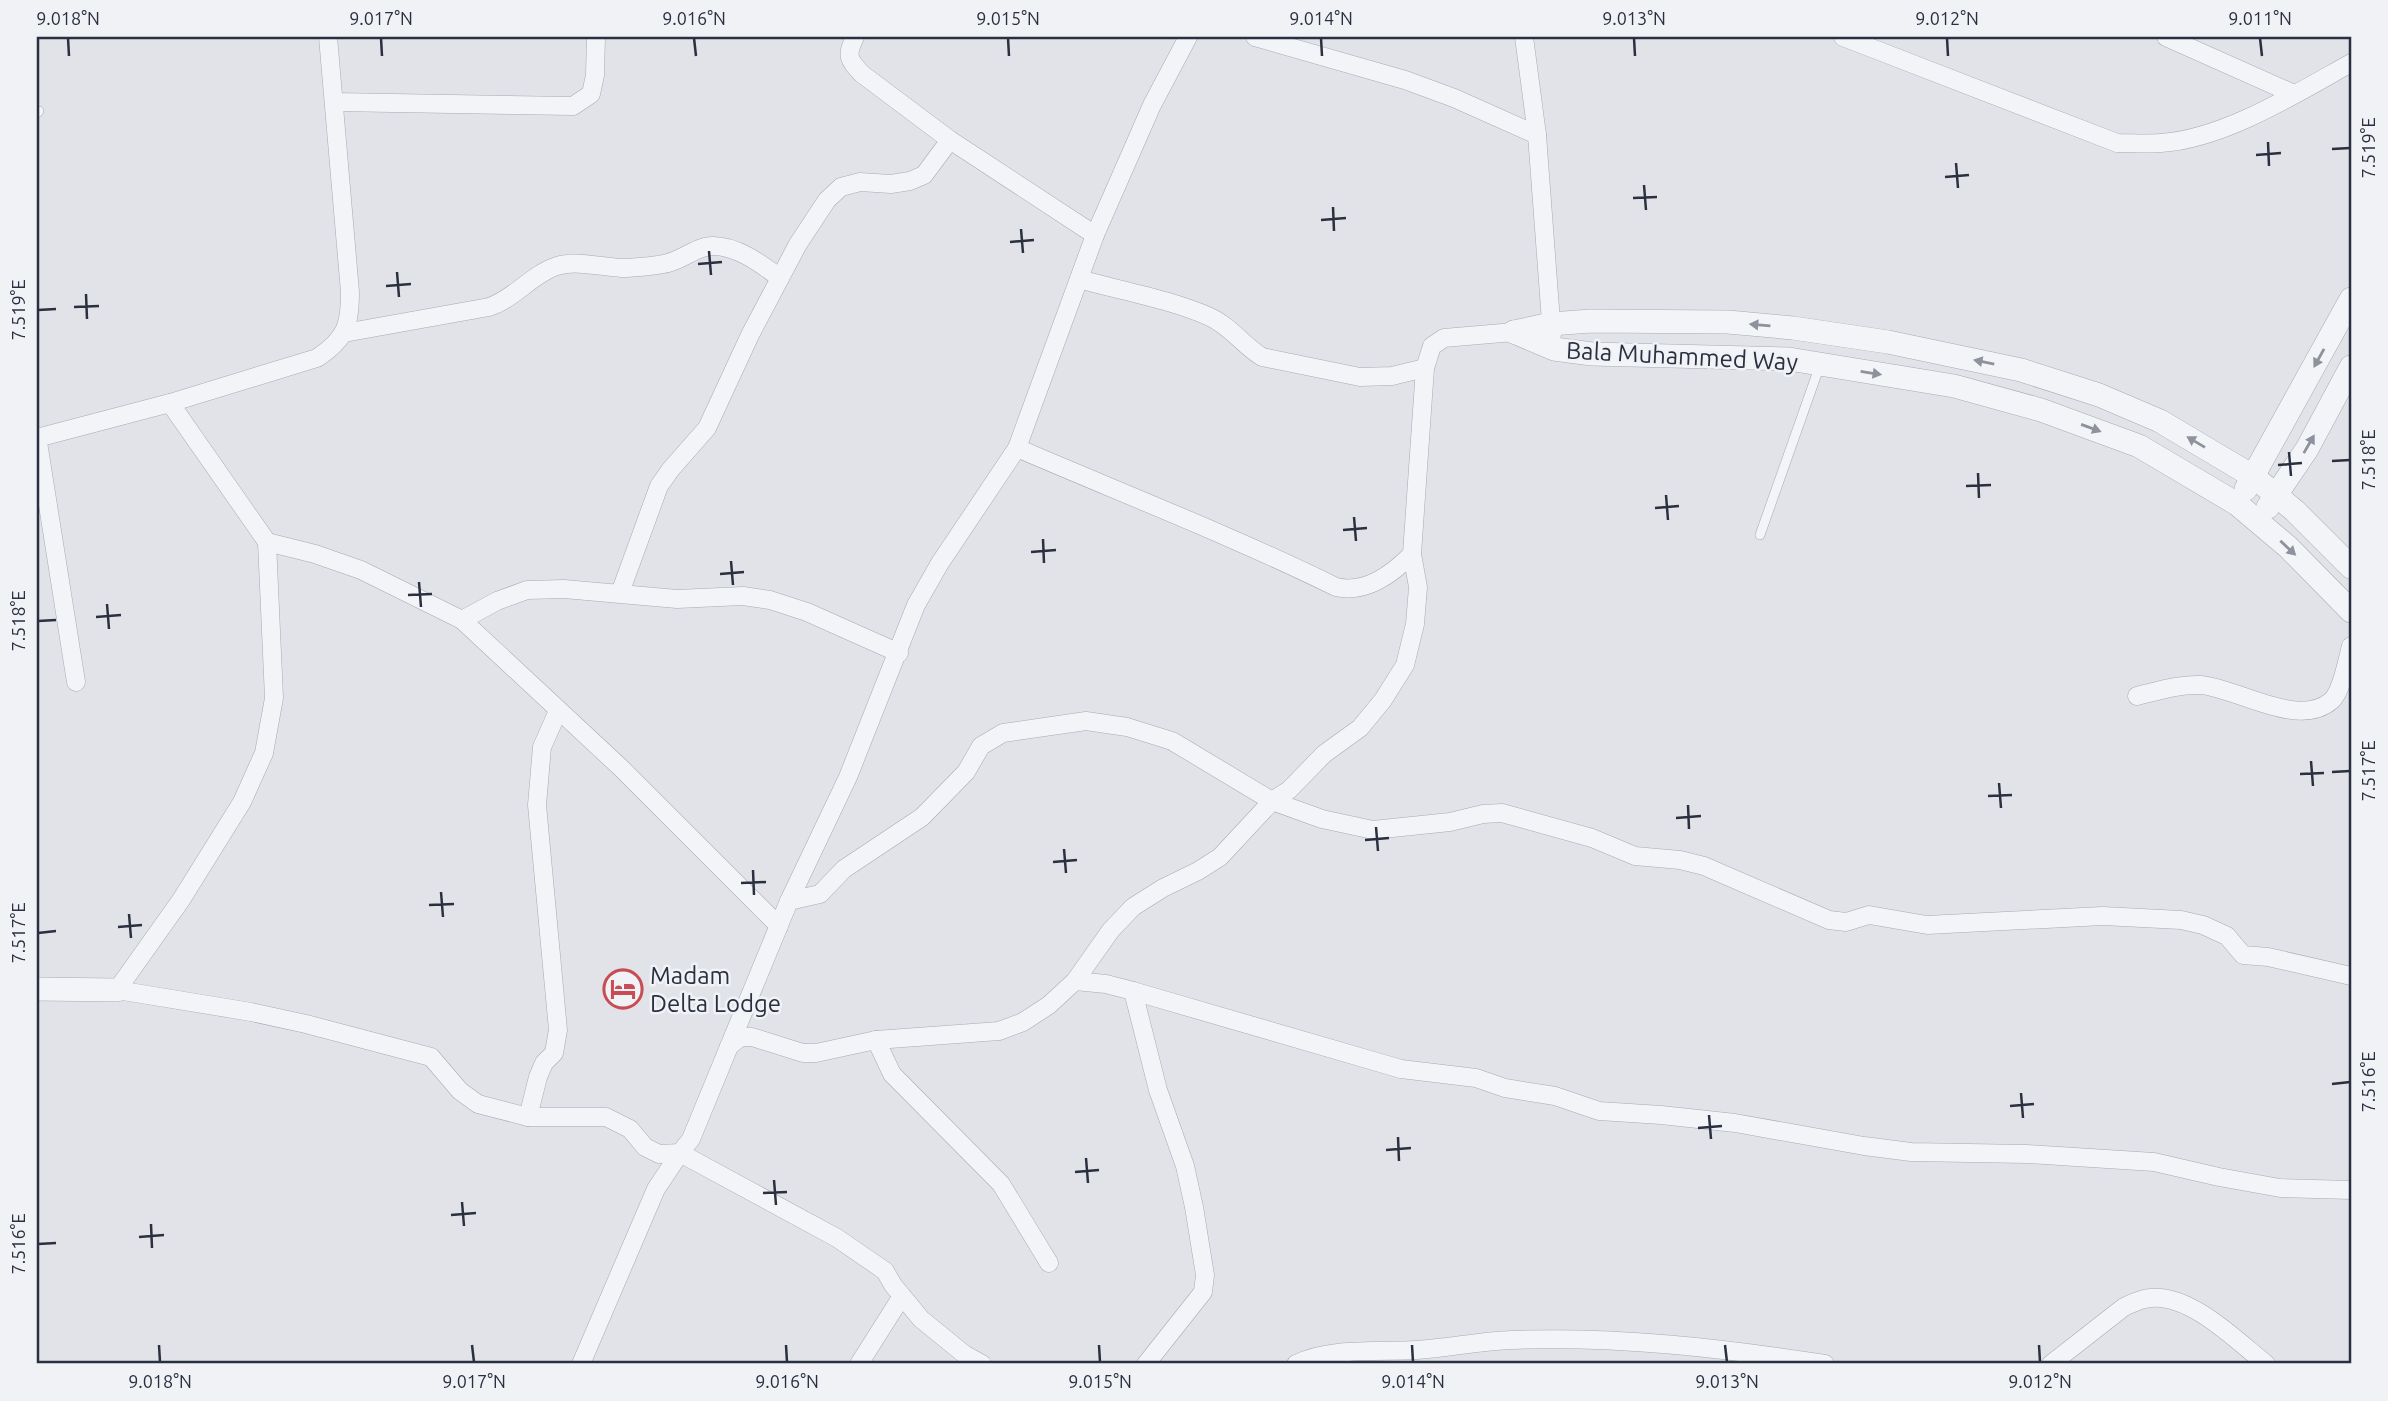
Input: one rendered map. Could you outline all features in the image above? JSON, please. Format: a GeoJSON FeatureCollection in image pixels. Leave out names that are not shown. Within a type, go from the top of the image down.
{"type":"FeatureCollection","features":[{"type":"Feature","properties":{"kind":"street"},"geometry":{"type":"LineString","coordinates":[[76,682],[37,437],[170,403],[317,358],[331,349],[344,333],[350,314],[350,292],[328,37]]}},
{"type":"Feature","properties":{"kind":"street"},"geometry":{"type":"LineString","coordinates":[[334,102],[573,106],[590,94],[596,75],[596,37]]}},
{"type":"Feature","properties":{"kind":"street"},"geometry":{"type":"LineString","coordinates":[[855,37],[849,54],[851,61],[862,74],[950,140],[1095,235]]}},
{"type":"Feature","properties":{"kind":"street"},"geometry":{"type":"LineString","coordinates":[[581,1364],[650,1201],[691,1139],[789,901],[848,777],[916,605],[1017,448],[1095,235],[1152,105],[1188,37]]}},
{"type":"Feature","properties":{"kind":"street"},"geometry":{"type":"LineString","coordinates":[[1255,37],[1405,80],[1454,98],[1537,135]]}},
{"type":"Feature","properties":{"kind":"street"},"geometry":{"type":"LineString","coordinates":[[1524,37],[1537,135],[1554,349]]}},
{"type":"Feature","properties":{"kind":"street"},"geometry":{"type":"LineString","coordinates":[[1843,37],[2118,143],[2163,143],[2204,134],[2262,111],[2351,63]]}},
{"type":"Feature","properties":{"kind":"street"},"geometry":{"type":"LineString","coordinates":[[2166,37],[2294,94]]}},
{"type":"Feature","properties":{"kind":"street"},"geometry":{"type":"LineString","coordinates":[[620,593],[659,486],[707,428],[780,278],[805,233],[827,201],[841,187],[860,182],[891,184],[911,181],[924,175],[950,140]]}},
{"type":"Feature","properties":{"kind":"street"},"geometry":{"type":"LineString","coordinates":[[344,333],[489,307],[498,304],[548,271],[569,264],[623,268],[660,265],[713,246],[728,248],[745,255],[780,278]]}},
{"type":"Feature","properties":{"kind":"street"},"geometry":{"type":"LineString","coordinates":[[1079,279],[1173,304],[1210,317],[1262,357],[1360,377],[1392,376],[1425,368]]}},
{"type":"Feature","properties":{"kind":"street"},"geometry":{"type":"LineString","coordinates":[[2237,504],[2254,478],[2351,299]]}},
{"type":"Feature","properties":{"kind":"street","name":"Bala Muhammed Way"},"geometry":{"type":"LineString","coordinates":[[1514,332],[1551,324],[1591,321],[1708,322],[1780,327],[1888,342],[2021,370],[2099,395],[2160,421],[2254,478],[2295,511],[2351,567]]}},
{"type":"Feature","properties":{"kind":"street"},"geometry":{"type":"LineString","coordinates":[[729,1046],[741,1037],[752,1037],[803,1053],[816,1053],[876,1040],[999,1031],[1023,1022],[1049,1005],[1075,981],[1111,930],[1133,907],[1220,858],[1272,801],[1289,790],[1324,754],[1360,728],[1383,700],[1405,665],[1415,624],[1418,587],[1412,554],[1425,368],[1432,346],[1444,338],[1514,332]]}},
{"type":"Feature","properties":{"kind":"street","name":"Bala Muhammed Way"},"geometry":{"type":"LineString","coordinates":[[1514,332],[1554,349],[1592,354],[1789,359],[1954,386],[2041,410],[2139,446],[2237,504],[2288,547],[2351,611]]}},
{"type":"Feature","properties":{"kind":"street"},"geometry":{"type":"LineString","coordinates":[[2258,521],[2307,449],[2351,367]]}},
{"type":"Feature","properties":{"kind":"street"},"geometry":{"type":"LineString","coordinates":[[117,990],[181,900],[242,802],[264,753],[274,698],[267,542],[170,403]]}},
{"type":"Feature","properties":{"kind":"street"},"geometry":{"type":"LineString","coordinates":[[1017,448],[1258,548],[1347,589],[1380,580],[1412,554]]}},
{"type":"Feature","properties":{"kind":"street"},"geometry":{"type":"LineString","coordinates":[[267,542],[315,554],[361,570],[463,620],[620,767],[779,926]]}},
{"type":"Feature","properties":{"kind":"street"},"geometry":{"type":"LineString","coordinates":[[463,620],[497,601],[527,590],[564,589],[677,599],[743,596],[770,600],[807,612],[899,653]]}},
{"type":"Feature","properties":{"kind":"street"},"geometry":{"type":"LineString","coordinates":[[2137,696],[2200,685],[2282,709],[2319,707],[2332,700],[2338,689],[2351,646]]}},
{"type":"Feature","properties":{"kind":"street"},"geometry":{"type":"LineString","coordinates":[[528,1117],[538,1077],[544,1063],[554,1052],[558,1030],[537,805],[542,747],[558,711]]}},
{"type":"Feature","properties":{"kind":"street"},"geometry":{"type":"LineString","coordinates":[[789,901],[820,894],[844,869],[922,817],[966,772],[981,747],[1003,733],[1086,721],[1128,727],[1172,741],[1272,801],[1322,819],[1373,830],[1450,822],[1483,814],[1502,813],[1592,838],[1635,856],[1680,860],[1704,866],[1841,923],[1869,915],[1927,925],[2103,916],[2181,920],[2203,925],[2227,936],[2244,955],[2268,957],[2351,976]]}},
{"type":"Feature","properties":{"kind":"street"},"geometry":{"type":"LineString","coordinates":[[1075,981],[1133,990],[1401,1069],[1476,1078],[1505,1088],[1555,1096],[1599,1111],[1735,1123],[1911,1152],[2028,1154],[2154,1162],[2219,1178],[2280,1188],[2351,1190]]}},
{"type":"Feature","properties":{"kind":"street"},"geometry":{"type":"LineString","coordinates":[[37,989],[117,990],[265,1015],[431,1057],[460,1091],[478,1104],[528,1117],[606,1117],[630,1129],[645,1147],[659,1154],[680,1153],[836,1238],[885,1271],[921,1319],[964,1354],[982,1364]]}},
{"type":"Feature","properties":{"kind":"street"},"geometry":{"type":"LineString","coordinates":[[1133,990],[1158,1090],[1185,1166],[1205,1275],[1203,1292],[1146,1364]]}},
{"type":"Feature","properties":{"kind":"street"},"geometry":{"type":"LineString","coordinates":[[876,1040],[892,1074],[1001,1184],[1049,1263]]}},
{"type":"Feature","properties":{"kind":"street"},"geometry":{"type":"LineString","coordinates":[[859,1364],[902,1296]]}},
{"type":"Feature","properties":{"kind":"street"},"geometry":{"type":"LineString","coordinates":[[2051,1364],[2124,1307],[2151,1297],[2166,1298],[2199,1311],[2266,1364]]}},
{"type":"Feature","properties":{"kind":"street"},"geometry":{"type":"LineString","coordinates":[[1296,1364],[1324,1355],[1419,1350],[1511,1340],[1600,1341],[1731,1350],[1825,1364]]}},
{"type":"Feature","properties":{"kind":"lane"},"geometry":{"type":"LineString","coordinates":[[1760,535],[1820,364]]}},
{"type":"Feature","properties":{"kind":"place","name":"Madam Delta Lodge"},"geometry":{"type":"Point","coordinates":[623,989]}}]}
